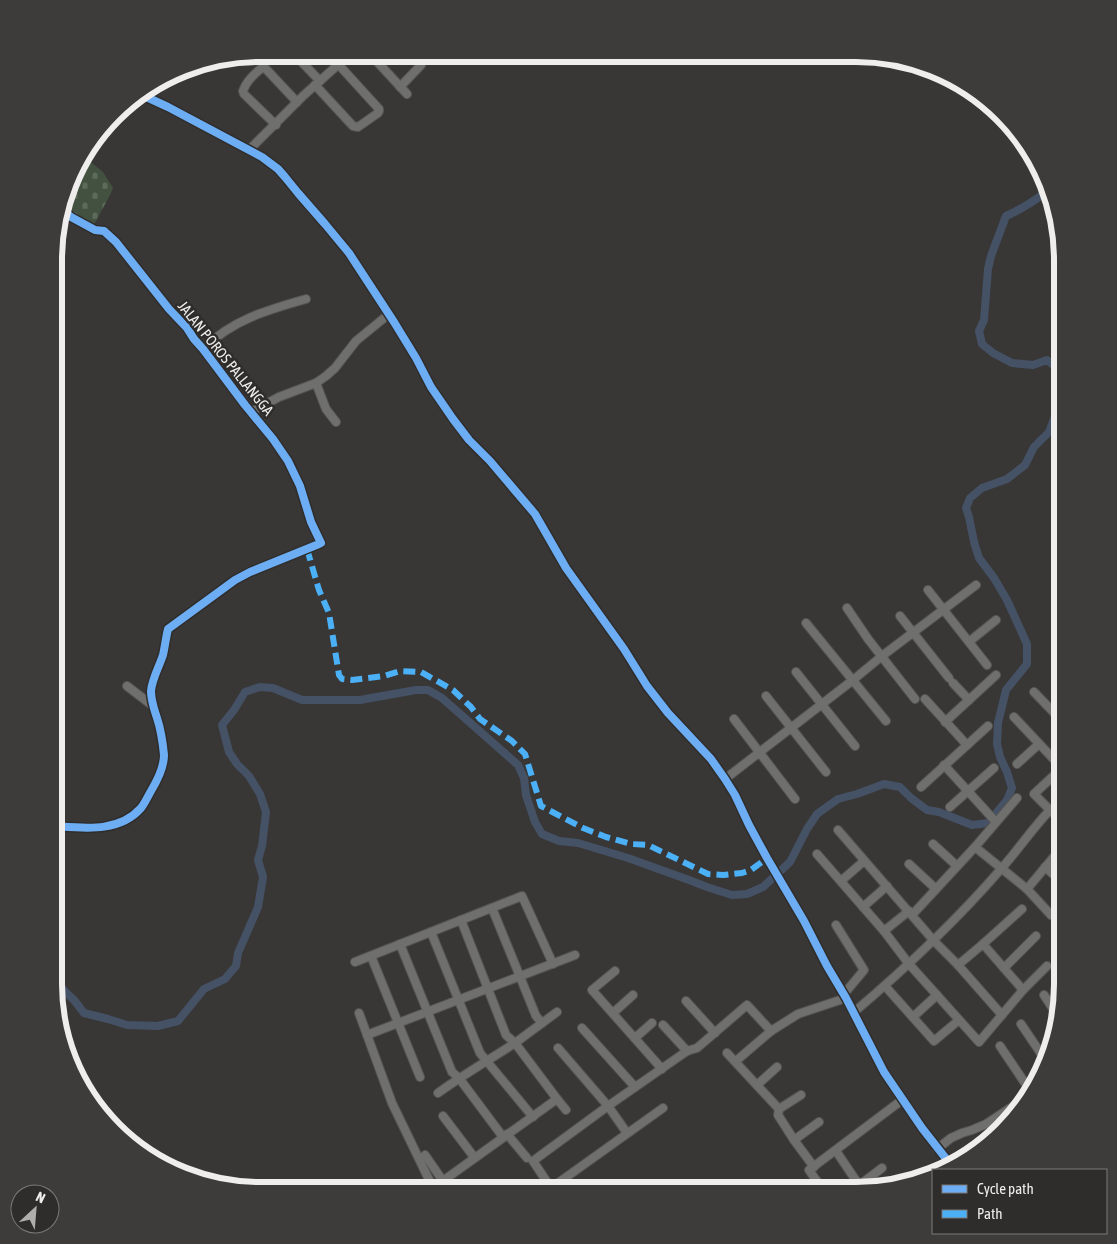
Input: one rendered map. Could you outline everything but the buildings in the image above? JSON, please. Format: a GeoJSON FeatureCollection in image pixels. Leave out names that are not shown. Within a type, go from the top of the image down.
{"type":"FeatureCollection","features":[{"type":"Feature","properties":{"kind":"street"},"geometry":{"type":"LineString","coordinates":[[301,62],[353,126],[358,127],[378,114],[379,109],[341,62]]}},
{"type":"Feature","properties":{"kind":"street"},"geometry":{"type":"LineString","coordinates":[[250,150],[318,83],[336,62]]}},
{"type":"Feature","properties":{"kind":"street"},"geometry":{"type":"LineString","coordinates":[[378,62],[407,94]]}},
{"type":"Feature","properties":{"kind":"street"},"geometry":{"type":"LineString","coordinates":[[400,86],[421,64],[419,62]]}},
{"type":"Feature","properties":{"kind":"street"},"geometry":{"type":"LineString","coordinates":[[276,125],[242,91],[260,69],[265,68],[297,102]]}},
{"type":"Feature","properties":{"kind":"street"},"geometry":{"type":"LineString","coordinates":[[148,98],[250,150],[278,169],[326,224],[358,266],[416,358],[431,387],[453,419],[534,514],[569,573],[604,621],[647,686],[725,779],[773,869],[845,996],[884,1072],[902,1100],[946,1160]]}},
{"type":"Feature","properties":{"kind":"street","name":"JALAN POROS PALLANGGA"},"geometry":{"type":"LineString","coordinates":[[68,214],[96,230],[104,231],[116,242],[169,309],[204,349],[288,461],[300,486],[311,522],[321,541],[319,544],[240,577],[168,628],[164,653],[151,691],[152,706]]}},
{"type":"Feature","properties":{"kind":"street"},"geometry":{"type":"LineString","coordinates":[[204,349],[220,335],[244,320],[268,309],[306,299]]}},
{"type":"Feature","properties":{"kind":"street"},"geometry":{"type":"LineString","coordinates":[[251,412],[279,397],[316,383],[326,376],[335,368],[356,341],[389,314]]}},
{"type":"Feature","properties":{"kind":"street"},"geometry":{"type":"LineString","coordinates":[[316,383],[329,414],[336,422]]}},
{"type":"Feature","properties":{"kind":"street"},"geometry":{"type":"LineString","coordinates":[[725,779],[976,585]]}},
{"type":"Feature","properties":{"kind":"street"},"geometry":{"type":"LineString","coordinates":[[928,590],[987,665]]}},
{"type":"Feature","properties":{"kind":"street"},"geometry":{"type":"LineString","coordinates":[[847,608],[868,639],[915,699]]}},
{"type":"Feature","properties":{"kind":"street"},"geometry":{"type":"LineString","coordinates":[[900,616],[951,681],[969,700]]}},
{"type":"Feature","properties":{"kind":"street"},"geometry":{"type":"LineString","coordinates":[[970,641],[996,620]]}},
{"type":"Feature","properties":{"kind":"street"},"geometry":{"type":"LineString","coordinates":[[806,623],[886,721]]}},
{"type":"Feature","properties":{"kind":"street"},"geometry":{"type":"LineString","coordinates":[[796,672],[855,746]]}},
{"type":"Feature","properties":{"kind":"street"},"geometry":{"type":"LineString","coordinates":[[945,722],[996,676]]}},
{"type":"Feature","properties":{"kind":"street"},"geometry":{"type":"LineString","coordinates":[[62,826],[90,828],[114,825],[124,821],[141,807],[158,778],[164,756],[157,720],[152,706],[127,686]]}},
{"type":"Feature","properties":{"kind":"street"},"geometry":{"type":"LineString","coordinates":[[1034,692],[1054,713]]}},
{"type":"Feature","properties":{"kind":"street"},"geometry":{"type":"LineString","coordinates":[[766,696],[826,772]]}},
{"type":"Feature","properties":{"kind":"street"},"geometry":{"type":"LineString","coordinates":[[925,699],[967,746]]}},
{"type":"Feature","properties":{"kind":"street"},"geometry":{"type":"LineString","coordinates":[[1014,717],[1054,760]]}},
{"type":"Feature","properties":{"kind":"street"},"geometry":{"type":"LineString","coordinates":[[734,719],[795,799]]}},
{"type":"Feature","properties":{"kind":"street"},"geometry":{"type":"LineString","coordinates":[[921,787],[988,726]]}},
{"type":"Feature","properties":{"kind":"street"},"geometry":{"type":"LineString","coordinates":[[1017,764],[1039,744]]}},
{"type":"Feature","properties":{"kind":"street"},"geometry":{"type":"LineString","coordinates":[[944,766],[993,819]]}},
{"type":"Feature","properties":{"kind":"street"},"geometry":{"type":"LineString","coordinates":[[950,807],[994,768]]}},
{"type":"Feature","properties":{"kind":"street"},"geometry":{"type":"LineString","coordinates":[[1054,775],[1034,794],[1047,814],[1054,818]]}},
{"type":"Feature","properties":{"kind":"street"},"geometry":{"type":"LineString","coordinates":[[884,931],[910,913],[936,889],[975,847],[993,819],[1017,798]]}},
{"type":"Feature","properties":{"kind":"street"},"geometry":{"type":"LineString","coordinates":[[854,1013],[934,941],[1002,869],[1047,814]]}},
{"type":"Feature","properties":{"kind":"street"},"geometry":{"type":"LineString","coordinates":[[838,830],[934,941],[1002,1015]]}},
{"type":"Feature","properties":{"kind":"street"},"geometry":{"type":"LineString","coordinates":[[933,844],[957,866]]}},
{"type":"Feature","properties":{"kind":"street"},"geometry":{"type":"LineString","coordinates":[[975,847],[1026,889],[1051,915]]}},
{"type":"Feature","properties":{"kind":"street"},"geometry":{"type":"LineString","coordinates":[[817,854],[884,931],[909,964],[979,1042],[1023,990],[1047,966]]}},
{"type":"Feature","properties":{"kind":"street"},"geometry":{"type":"LineString","coordinates":[[1026,889],[1054,856]]}},
{"type":"Feature","properties":{"kind":"street"},"geometry":{"type":"LineString","coordinates":[[841,881],[864,861]]}},
{"type":"Feature","properties":{"kind":"street"},"geometry":{"type":"LineString","coordinates":[[909,864],[936,889]]}},
{"type":"Feature","properties":{"kind":"street"},"geometry":{"type":"LineString","coordinates":[[1045,867],[1054,875]]}},
{"type":"Feature","properties":{"kind":"street"},"geometry":{"type":"LineString","coordinates":[[863,907],[886,886]]}},
{"type":"Feature","properties":{"kind":"street"},"geometry":{"type":"LineString","coordinates":[[355,962],[522,896],[553,964]]}},
{"type":"Feature","properties":{"kind":"street"},"geometry":{"type":"LineString","coordinates":[[492,908],[536,1016],[542,1023]]}},
{"type":"Feature","properties":{"kind":"street"},"geometry":{"type":"LineString","coordinates":[[958,965],[1022,909]]}},
{"type":"Feature","properties":{"kind":"street"},"geometry":{"type":"LineString","coordinates":[[461,920],[506,1035],[515,1043],[566,1110]]}},
{"type":"Feature","properties":{"kind":"street"},"geometry":{"type":"LineString","coordinates":[[736,1061],[771,1031],[798,1014],[845,996],[864,970],[836,925]]}},
{"type":"Feature","properties":{"kind":"street"},"geometry":{"type":"LineString","coordinates":[[431,932],[480,1053],[533,1117]]}},
{"type":"Feature","properties":{"kind":"street"},"geometry":{"type":"LineString","coordinates":[[1004,968],[1036,936]]}},
{"type":"Feature","properties":{"kind":"street"},"geometry":{"type":"LineString","coordinates":[[400,944],[452,1072],[459,1078],[505,1136],[527,1158]]}},
{"type":"Feature","properties":{"kind":"street"},"geometry":{"type":"LineString","coordinates":[[983,944],[1023,990]]}},
{"type":"Feature","properties":{"kind":"street"},"geometry":{"type":"LineString","coordinates":[[367,1035],[575,955]]}},
{"type":"Feature","properties":{"kind":"street"},"geometry":{"type":"LineString","coordinates":[[371,956],[420,1077]]}},
{"type":"Feature","properties":{"kind":"street"},"geometry":{"type":"LineString","coordinates":[[614,971],[592,990],[662,1069]]}},
{"type":"Feature","properties":{"kind":"street"},"geometry":{"type":"LineString","coordinates":[[885,986],[934,1041],[959,1020]]}},
{"type":"Feature","properties":{"kind":"street"},"geometry":{"type":"LineString","coordinates":[[612,1013],[633,995]]}},
{"type":"Feature","properties":{"kind":"street"},"geometry":{"type":"LineString","coordinates":[[913,1017],[937,995]]}},
{"type":"Feature","properties":{"kind":"street"},"geometry":{"type":"LineString","coordinates":[[1044,995],[1053,1009]]}},
{"type":"Feature","properties":{"kind":"street"},"geometry":{"type":"LineString","coordinates":[[686,1001],[715,1033]]}},
{"type":"Feature","properties":{"kind":"street"},"geometry":{"type":"LineString","coordinates":[[547,1182],[533,1161],[687,1051],[697,1048],[747,1005],[771,1031]]}},
{"type":"Feature","properties":{"kind":"street"},"geometry":{"type":"LineString","coordinates":[[438,1093],[515,1043],[557,1012]]}},
{"type":"Feature","properties":{"kind":"street"},"geometry":{"type":"LineString","coordinates":[[359,1013],[392,1103],[431,1182]]}},
{"type":"Feature","properties":{"kind":"street"},"geometry":{"type":"LineString","coordinates":[[635,1038],[652,1024]]}},
{"type":"Feature","properties":{"kind":"street"},"geometry":{"type":"LineString","coordinates":[[1021,1024],[1041,1054]]}},
{"type":"Feature","properties":{"kind":"street"},"geometry":{"type":"LineString","coordinates":[[663,1025],[687,1051]]}},
{"type":"Feature","properties":{"kind":"street"},"geometry":{"type":"LineString","coordinates":[[582,1028],[635,1087]]}},
{"type":"Feature","properties":{"kind":"street"},"geometry":{"type":"LineString","coordinates":[[1000,1046],[1026,1086]]}},
{"type":"Feature","properties":{"kind":"street"},"geometry":{"type":"LineString","coordinates":[[558,1048],[608,1106],[627,1134]]}},
{"type":"Feature","properties":{"kind":"street"},"geometry":{"type":"LineString","coordinates":[[727,1053],[778,1109],[778,1115],[814,1167]]}},
{"type":"Feature","properties":{"kind":"street"},"geometry":{"type":"LineString","coordinates":[[757,1085],[777,1067]]}},
{"type":"Feature","properties":{"kind":"street"},"geometry":{"type":"LineString","coordinates":[[778,1109],[801,1095]]}},
{"type":"Feature","properties":{"kind":"street"},"geometry":{"type":"LineString","coordinates":[[425,1154],[443,1181],[557,1099]]}},
{"type":"Feature","properties":{"kind":"street"},"geometry":{"type":"LineString","coordinates":[[817,1182],[809,1170],[902,1100]]}},
{"type":"Feature","properties":{"kind":"street"},"geometry":{"type":"LineString","coordinates":[[559,1182],[663,1108]]}},
{"type":"Feature","properties":{"kind":"street"},"geometry":{"type":"LineString","coordinates":[[937,1149],[951,1138],[986,1124],[1011,1108]]}},
{"type":"Feature","properties":{"kind":"street"},"geometry":{"type":"LineString","coordinates":[[443,1116],[474,1157]]}},
{"type":"Feature","properties":{"kind":"street"},"geometry":{"type":"LineString","coordinates":[[794,1140],[819,1122]]}},
{"type":"Feature","properties":{"kind":"street"},"geometry":{"type":"LineString","coordinates":[[836,1151],[853,1182]]}},
{"type":"Feature","properties":{"kind":"street"},"geometry":{"type":"LineString","coordinates":[[865,1181],[882,1168]]}},
{"type":"Feature","properties":{"kind":"green space"},"geometry":{"type":"Polygon","coordinates":[[[90,161],[103,172],[113,188],[94,224],[90,225],[69,211],[90,161]]]}},
{"type":"Feature","properties":{"kind":"waterway"},"geometry":{"type":"LineString","coordinates":[[1043,194],[1006,216],[991,256],[988,269],[984,320],[979,331],[982,344],[993,353],[1012,363],[1033,365],[1047,360],[1054,366]]}},
{"type":"Feature","properties":{"kind":"waterway"},"geometry":{"type":"LineString","coordinates":[[62,989],[84,1013],[127,1025],[158,1026],[178,1021],[204,989],[225,979],[236,966],[238,953],[258,907],[263,877],[258,860],[262,846],[266,812],[260,794],[249,776],[237,764],[229,752],[222,725],[245,692],[260,687],[273,688],[302,700],[360,700],[416,690],[428,690],[442,698],[518,765],[524,778],[526,795],[535,822],[542,834],[559,841],[578,843],[628,858],[732,895],[747,894],[763,887],[790,862],[817,814],[838,799],[884,784],[900,787],[927,810],[939,812],[972,825],[988,823],[1007,800],[1012,788],[997,744],[998,723],[1006,690],[1027,664],[1027,644],[1007,600],[979,558],[966,508],[970,498],[982,488],[1007,479],[1025,465],[1034,447],[1049,432],[1054,419]]}},
{"type":"Feature","properties":{"kind":"marked path"},"geometry":{"type":"LineString","coordinates":[[307,549],[319,590],[329,613],[339,675],[342,679],[352,680],[384,676],[400,671],[421,672],[453,690],[471,707],[480,719],[512,741],[525,754],[541,806],[583,828],[631,844],[648,845],[708,874],[742,873],[751,870],[767,858]]}},
{"type":"Feature","properties":{"kind":"cycle path"},"geometry":{"type":"LineString","coordinates":[[148,98],[262,157],[278,169],[349,253],[394,322],[431,387],[453,419],[469,440],[490,461],[535,514],[566,568],[624,649],[647,686],[668,713],[711,759],[725,779],[846,998],[884,1072],[922,1128],[947,1160]]}},
{"type":"Feature","properties":{"kind":"cycle path"},"geometry":{"type":"LineString","coordinates":[[62,826],[89,828],[122,822],[141,808],[158,779],[164,755],[151,691],[163,655],[168,629],[235,580],[321,543],[311,522],[300,486],[288,461],[273,439],[187,328],[169,309],[116,242],[104,231],[95,230],[68,214]]}}]}
